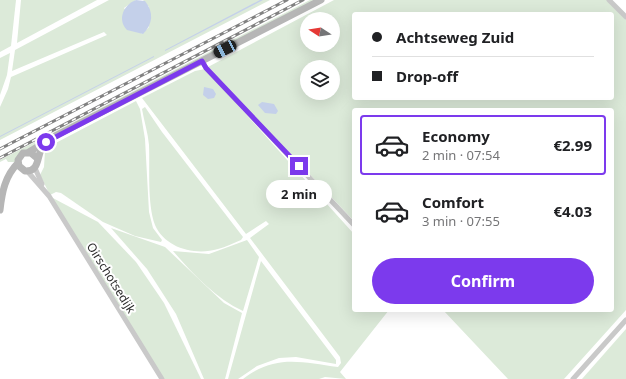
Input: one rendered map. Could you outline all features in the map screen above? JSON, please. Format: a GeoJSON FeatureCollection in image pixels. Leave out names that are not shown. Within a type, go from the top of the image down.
{"type":"FeatureCollection","features":[{"type":"Feature","properties":{"kind":"street"},"geometry":{"type":"LineString","coordinates":[[0,210],[5,183],[9,173],[18,163],[21,155],[321,0]]}},
{"type":"Feature","properties":{"kind":"street"},"geometry":{"type":"LineString","coordinates":[[609,0],[626,17]]}},
{"type":"Feature","properties":{"kind":"street"},"geometry":{"type":"LineString","coordinates":[[202,61],[206,68],[352,223]]}},
{"type":"Feature","properties":{"kind":"street"},"geometry":{"type":"LineString","coordinates":[[5,183],[13,175],[35,168],[38,153],[46,142]]}},
{"type":"Feature","properties":{"kind":"street"},"geometry":{"type":"LineString","coordinates":[[29,152],[34,154],[37,158]]}},
{"type":"Feature","properties":{"kind":"street"},"geometry":{"type":"LineString","coordinates":[[18,163],[26,171]]}},
{"type":"Feature","properties":{"kind":"street","name":"Oirschotsedijk"},"geometry":{"type":"LineString","coordinates":[[35,168],[43,187],[162,379]]}},
{"type":"Feature","properties":{"kind":"street","name":"Oirschotsedijk"},"geometry":{"type":"LineString","coordinates":[[26,171],[43,187]]}},
{"type":"Feature","properties":{"kind":"street"},"geometry":{"type":"LineString","coordinates":[[573,379],[626,320]]}},
{"type":"Feature","properties":{"kind":"green space"},"geometry":{"type":"Polygon","coordinates":[[[0,0],[16,0],[11,46],[0,52],[0,0]]]}},
{"type":"Feature","properties":{"kind":"green space"},"geometry":{"type":"Polygon","coordinates":[[[21,0],[97,0],[17,43],[21,0]]]}},
{"type":"Feature","properties":{"kind":"green space"},"geometry":{"type":"Polygon","coordinates":[[[109,0],[136,0],[124,8],[142,34],[149,27],[149,7],[143,0],[270,0],[0,140],[0,107],[8,89],[11,77],[107,35],[104,32],[12,71],[15,50],[109,0]]]}},
{"type":"Feature","properties":{"kind":"green space"},"geometry":{"type":"Polygon","coordinates":[[[310,0],[316,0],[48,138],[15,162],[8,162],[6,159],[0,162],[0,160],[310,0]]]}},
{"type":"Feature","properties":{"kind":"green space"},"geometry":{"type":"Polygon","coordinates":[[[334,0],[607,0],[626,20],[626,310],[564,379],[508,379],[445,312],[614,312],[614,108],[352,108],[352,219],[208,67],[300,18],[300,52],[340,52],[340,12],[311,12],[334,0]]]}},
{"type":"Feature","properties":{"kind":"green space"},"geometry":{"type":"Polygon","coordinates":[[[10,53],[7,75],[0,95],[0,58],[10,53]]]}},
{"type":"Feature","properties":{"kind":"green space"},"geometry":{"type":"Polygon","coordinates":[[[205,69],[352,232],[352,312],[387,312],[340,372],[346,379],[325,377],[319,379],[243,379],[255,371],[277,363],[300,362],[338,367],[341,363],[340,357],[250,238],[269,224],[266,221],[246,234],[142,98],[195,71],[205,69]]]}},
{"type":"Feature","properties":{"kind":"green space"},"geometry":{"type":"Polygon","coordinates":[[[136,101],[140,109],[145,139],[149,212],[153,228],[162,240],[161,242],[135,236],[103,222],[61,193],[56,192],[50,195],[40,175],[44,167],[45,151],[48,147],[136,101]]]}},
{"type":"Feature","properties":{"kind":"green space"},"geometry":{"type":"Polygon","coordinates":[[[145,107],[162,132],[243,237],[241,240],[209,251],[191,251],[173,245],[160,233],[152,216],[149,185],[149,145],[142,109],[145,107]]]}},
{"type":"Feature","properties":{"kind":"green space"},"geometry":{"type":"Polygon","coordinates":[[[51,197],[98,222],[136,262],[164,303],[201,379],[164,379],[51,197]]]}},
{"type":"Feature","properties":{"kind":"green space"},"geometry":{"type":"Polygon","coordinates":[[[111,228],[165,247],[224,303],[242,313],[225,379],[204,379],[176,314],[147,269],[111,228]]]}},
{"type":"Feature","properties":{"kind":"green space"},"geometry":{"type":"Polygon","coordinates":[[[247,240],[259,257],[243,311],[233,306],[214,292],[197,277],[173,251],[209,254],[247,240]]]}},
{"type":"Feature","properties":{"kind":"green space"},"geometry":{"type":"Polygon","coordinates":[[[261,261],[336,360],[336,364],[296,357],[279,358],[257,366],[238,379],[228,379],[261,261]]]}},
{"type":"Feature","properties":{"kind":"green space"},"geometry":{"type":"Polygon","coordinates":[[[626,329],[626,379],[582,379],[626,329]]]}},
{"type":"Feature","properties":{"kind":"water"},"geometry":{"type":"Polygon","coordinates":[[[136,0],[145,1],[150,9],[151,18],[149,26],[143,34],[127,30],[122,22],[125,9],[131,2],[136,0]]]}},
{"type":"Feature","properties":{"kind":"water"},"geometry":{"type":"Polygon","coordinates":[[[260,0],[263,0],[165,51],[165,50],[260,0]]]}},
{"type":"Feature","properties":{"kind":"water"},"geometry":{"type":"Polygon","coordinates":[[[154,57],[0,137],[0,136],[154,57]]]}},
{"type":"Feature","properties":{"kind":"water"},"geometry":{"type":"Polygon","coordinates":[[[204,87],[213,89],[216,94],[214,98],[208,99],[203,95],[204,87]]]}},
{"type":"Feature","properties":{"kind":"water"},"geometry":{"type":"Polygon","coordinates":[[[262,102],[274,104],[278,111],[276,114],[265,113],[258,105],[262,102]]]}},
{"type":"Feature","properties":{"kind":"railway"},"geometry":{"type":"LineString","coordinates":[[0,149],[287,0]]}},
{"type":"Feature","properties":{"kind":"railway"},"geometry":{"type":"LineString","coordinates":[[0,158],[303,0]]}},
{"type":"Feature","properties":{"kind":"route"},"geometry":{"type":"LineString","coordinates":[[46,142],[202,61],[206,68],[299,166]]}}]}
